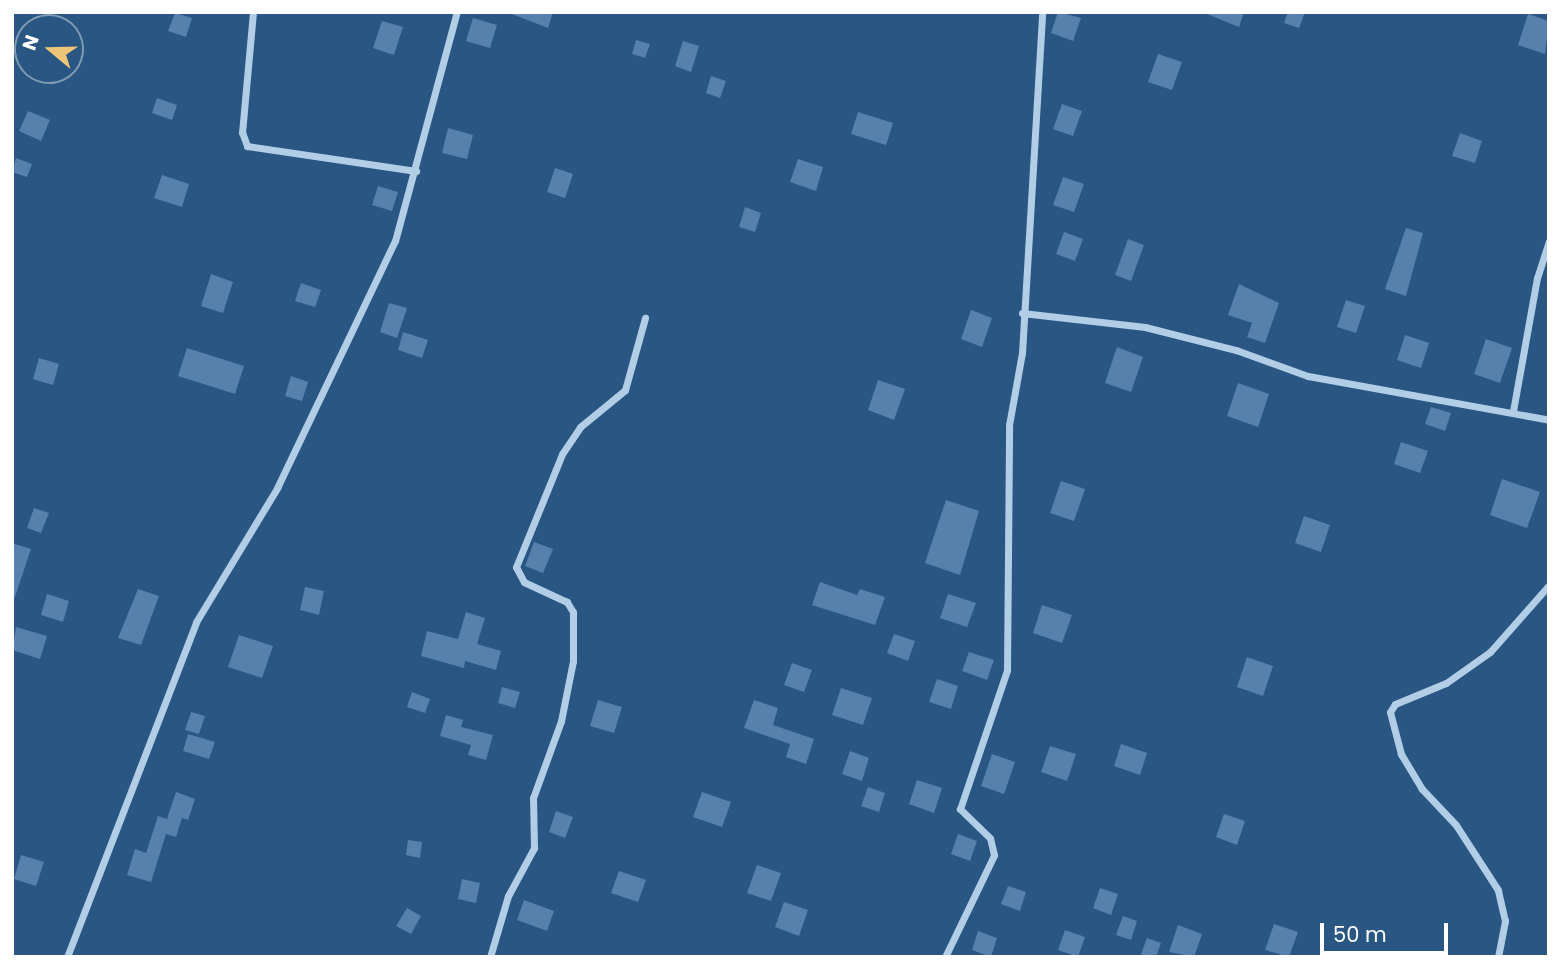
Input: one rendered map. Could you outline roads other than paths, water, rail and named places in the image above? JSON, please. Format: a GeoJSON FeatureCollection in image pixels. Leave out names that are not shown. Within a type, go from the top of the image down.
{"type":"FeatureCollection","features":[{"type":"Feature","properties":{"kind":"street"},"geometry":{"type":"LineString","coordinates":[[253,12],[242,132],[247,146],[416,171]]}},
{"type":"Feature","properties":{"kind":"street"},"geometry":{"type":"LineString","coordinates":[[67,957],[196,622],[277,488],[394,241],[416,171],[457,12]]}},
{"type":"Feature","properties":{"kind":"street"},"geometry":{"type":"LineString","coordinates":[[945,957],[994,855],[990,838],[960,809],[1007,670],[1009,425],[1022,353],[1022,313],[1042,12]]}},
{"type":"Feature","properties":{"kind":"street"},"geometry":{"type":"LineString","coordinates":[[1513,411],[1537,278],[1549,241]]}},
{"type":"Feature","properties":{"kind":"street"},"geometry":{"type":"LineString","coordinates":[[1022,313],[1145,327],[1236,349],[1308,376],[1513,411],[1549,420]]}},
{"type":"Feature","properties":{"kind":"street"},"geometry":{"type":"LineString","coordinates":[[490,957],[508,896],[534,848],[533,798],[561,721],[573,661],[573,612],[567,602],[524,582],[516,567],[562,454],[580,427],[625,390],[645,318]]}},
{"type":"Feature","properties":{"kind":"street"},"geometry":{"type":"LineString","coordinates":[[1498,957],[1505,921],[1499,890],[1457,825],[1422,789],[1401,754],[1390,712],[1395,704],[1446,682],[1490,652],[1549,585]]}}]}
